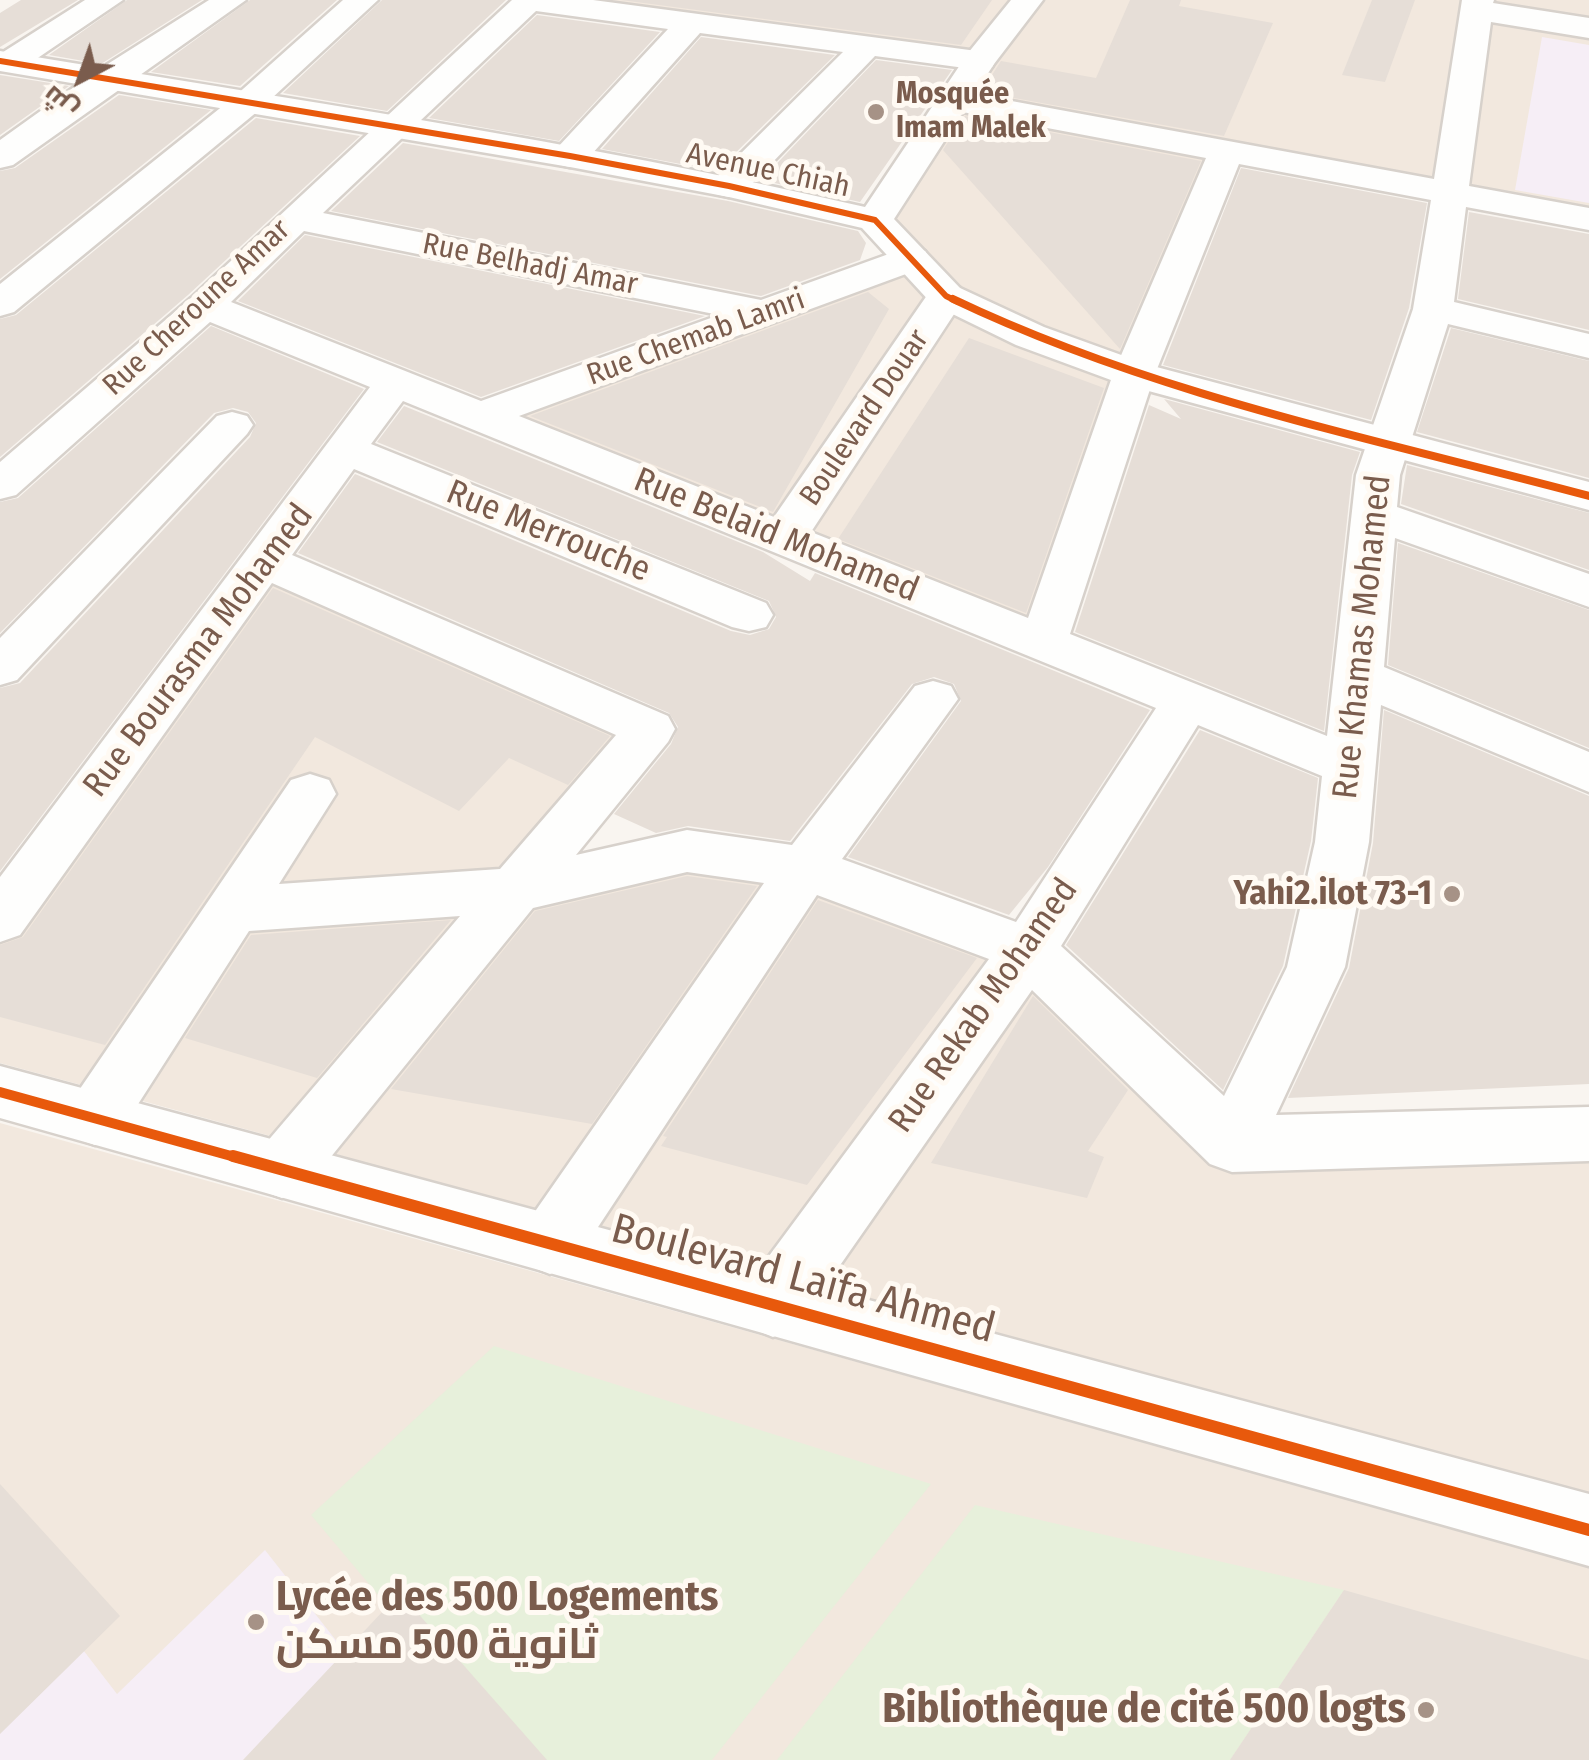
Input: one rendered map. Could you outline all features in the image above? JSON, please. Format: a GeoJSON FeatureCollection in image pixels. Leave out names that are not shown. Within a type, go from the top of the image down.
{"type":"FeatureCollection","features":[{"type":"Feature","properties":{"kind":"street"},"geometry":{"type":"LineString","coordinates":[[4,62],[107,0]]}},
{"type":"Feature","properties":{"kind":"street"},"geometry":{"type":"LineString","coordinates":[[0,157],[107,79],[230,0]]}},
{"type":"Feature","properties":{"kind":"street"},"geometry":{"type":"LineString","coordinates":[[0,304],[246,104],[362,0]]}},
{"type":"Feature","properties":{"kind":"street"},"geometry":{"type":"LineString","coordinates":[[529,0],[980,60]]}},
{"type":"Feature","properties":{"kind":"street","name":"Rue Cheroune Amar"},"geometry":{"type":"LineString","coordinates":[[0,486],[206,306],[391,126],[529,0]]}},
{"type":"Feature","properties":{"kind":"street"},"geometry":{"type":"LineString","coordinates":[[875,220],[952,100],[1027,0]]}},
{"type":"Feature","properties":{"kind":"street"},"geometry":{"type":"LineString","coordinates":[[1477,5],[1589,28]]}},
{"type":"Feature","properties":{"kind":"street","name":"Rue Khamas Mohamed"},"geometry":{"type":"LineString","coordinates":[[1232,1144],[1316,967],[1342,842],[1378,475],[1432,309],[1477,5]]}},
{"type":"Feature","properties":{"kind":"street"},"geometry":{"type":"LineString","coordinates":[[570,156],[692,22]]}},
{"type":"Feature","properties":{"kind":"street"},"geometry":{"type":"LineString","coordinates":[[728,186],[867,46]]}},
{"type":"Feature","properties":{"kind":"street","name":"Avenue Chiah"},"geometry":{"type":"LineString","coordinates":[[4,62],[570,156],[728,186],[875,220],[946,296],[1030,336],[1134,374],[1589,496]]}},
{"type":"Feature","properties":{"kind":"street"},"geometry":{"type":"LineString","coordinates":[[952,100],[1589,219]]}},
{"type":"Feature","properties":{"kind":"street"},"geometry":{"type":"LineString","coordinates":[[1043,643],[1134,374],[1226,152]]}},
{"type":"Feature","properties":{"kind":"street","name":"Rue Belhadj Amar"},"geometry":{"type":"LineString","coordinates":[[295,218],[765,313]]}},
{"type":"Feature","properties":{"kind":"street","name":"Rue Chemab Lamri"},"geometry":{"type":"LineString","coordinates":[[480,416],[911,259]]}},
{"type":"Feature","properties":{"kind":"street","name":"Boulevard Douar"},"geometry":{"type":"LineString","coordinates":[[783,539],[946,296]]}},
{"type":"Feature","properties":{"kind":"street","name":"Rue Belaid Mohamed"},"geometry":{"type":"LineString","coordinates":[[206,306],[1347,766]]}},
{"type":"Feature","properties":{"kind":"street"},"geometry":{"type":"LineString","coordinates":[[1432,309],[1589,346]]}},
{"type":"Feature","properties":{"kind":"street","name":"Rue Bourasma Mohamed"},"geometry":{"type":"LineString","coordinates":[[0,918],[395,382]]}},
{"type":"Feature","properties":{"kind":"street"},"geometry":{"type":"LineString","coordinates":[[0,668],[232,425]]}},
{"type":"Feature","properties":{"kind":"street","name":"Rue Merrouche"},"geometry":{"type":"LineString","coordinates":[[347,450],[748,615]]}},
{"type":"Feature","properties":{"kind":"street"},"geometry":{"type":"LineString","coordinates":[[1374,515],[1589,591]]}},
{"type":"Feature","properties":{"kind":"street"},"geometry":{"type":"LineString","coordinates":[[266,562],[650,728],[282,1170]]}},
{"type":"Feature","properties":{"kind":"street"},"geometry":{"type":"LineString","coordinates":[[1356,675],[1589,773]]}},
{"type":"Feature","properties":{"kind":"street"},"geometry":{"type":"LineString","coordinates":[[550,1244],[805,868],[933,700]]}},
{"type":"Feature","properties":{"kind":"street","name":"Rue Rekab Mohamed"},"geometry":{"type":"LineString","coordinates":[[773,1305],[1028,950],[1187,701]]}},
{"type":"Feature","properties":{"kind":"street"},"geometry":{"type":"LineString","coordinates":[[95,1118],[310,794]]}},
{"type":"Feature","properties":{"kind":"street"},"geometry":{"type":"LineString","coordinates":[[233,910],[518,890],[687,850],[805,868],[1028,950],[1232,1144],[1589,1134]]}},
{"type":"Feature","properties":{"kind":"street","name":"Boulevard Laïfa Ahmed"},"geometry":{"type":"LineString","coordinates":[[0,1092],[1589,1530]]}},
{"type":"Feature","properties":{"kind":"shaded area"},"geometry":{"type":"Polygon","coordinates":[[[560,0],[1010,0],[967,53],[560,0]]]}},
{"type":"Feature","properties":{"kind":"shaded area"},"geometry":{"type":"Polygon","coordinates":[[[1042,0],[1467,0],[1437,186],[970,99],[1042,0]]]}},
{"type":"Feature","properties":{"kind":"shaded area"},"geometry":{"type":"Polygon","coordinates":[[[1488,0],[1589,0],[1589,24],[1487,8],[1488,0]]]}},
{"type":"Feature","properties":{"kind":"shaded area"},"geometry":{"type":"Polygon","coordinates":[[[1485,16],[1589,32],[1589,213],[1460,190],[1485,16]]]}},
{"type":"Feature","properties":{"kind":"shaded area"},"geometry":{"type":"Polygon","coordinates":[[[1542,37],[1589,45],[1589,203],[1515,190],[1542,37]]]}},
{"type":"Feature","properties":{"kind":"shaded area"},"geometry":{"type":"Polygon","coordinates":[[[964,108],[1213,155],[1127,358],[1040,328],[961,290],[895,220],[964,108]]]}},
{"type":"Feature","properties":{"kind":"shaded area"},"geometry":{"type":"Polygon","coordinates":[[[902,270],[930,302],[778,526],[504,416],[902,270]]]}},
{"type":"Feature","properties":{"kind":"shaded area"},"geometry":{"type":"Polygon","coordinates":[[[949,311],[1117,381],[1033,628],[801,536],[949,311]]]}},
{"type":"Feature","properties":{"kind":"shaded area"},"geometry":{"type":"Polygon","coordinates":[[[271,575],[630,732],[510,877],[262,895],[96,1089],[0,1063],[0,943],[271,575]]]}},
{"type":"Feature","properties":{"kind":"shaded area"},"geometry":{"type":"Polygon","coordinates":[[[687,864],[780,878],[549,1214],[321,1150],[528,901],[687,864]]]}},
{"type":"Feature","properties":{"kind":"shaded area"},"geometry":{"type":"Polygon","coordinates":[[[812,886],[1003,957],[770,1273],[587,1223],[812,886]]]}},
{"type":"Feature","properties":{"kind":"shaded area"},"geometry":{"type":"Polygon","coordinates":[[[486,905],[285,1140],[128,1097],[243,922],[486,905]]]}},
{"type":"Feature","properties":{"kind":"shaded area"},"geometry":{"type":"Polygon","coordinates":[[[1030,975],[1220,1156],[1589,1151],[1589,1495],[811,1284],[1030,975]]]}},
{"type":"Feature","properties":{"kind":"shaded area"},"geometry":{"type":"Polygon","coordinates":[[[0,1123],[1589,1566],[1589,1760],[0,1760],[0,1123]]]}},
{"type":"Feature","properties":{"kind":"shaded area","name":"Lycée des 500 Logements ثانوية 500 مسكن"},"geometry":{"type":"Polygon","coordinates":[[[0,1542],[117,1694],[265,1550],[430,1760],[0,1760],[0,1542]]]}},
{"type":"Feature","properties":{"kind":"green space"},"geometry":{"type":"Polygon","coordinates":[[[494,1346],[931,1484],[712,1760],[517,1760],[311,1515],[494,1346]]]}},
{"type":"Feature","properties":{"kind":"green space"},"geometry":{"type":"Polygon","coordinates":[[[975,1505],[1344,1590],[1230,1760],[777,1760],[975,1505]]]}},
{"type":"Feature","properties":{"kind":"building"},"geometry":{"type":"Polygon","coordinates":[[[21,0],[78,0],[0,47],[0,13],[21,0]]]}},
{"type":"Feature","properties":{"kind":"building"},"geometry":{"type":"Polygon","coordinates":[[[127,0],[202,0],[101,64],[49,55],[127,0]]]}},
{"type":"Feature","properties":{"kind":"building"},"geometry":{"type":"Polygon","coordinates":[[[250,0],[337,0],[240,86],[151,72],[250,0]]]}},
{"type":"Feature","properties":{"kind":"building"},"geometry":{"type":"Polygon","coordinates":[[[382,0],[506,0],[387,111],[283,93],[382,0]]]}},
{"type":"Feature","properties":{"kind":"building"},"geometry":{"type":"Polygon","coordinates":[[[621,0],[992,0],[961,45],[621,0]]]}},
{"type":"Feature","properties":{"kind":"building"},"geometry":{"type":"Polygon","coordinates":[[[1130,0],[1181,0],[1179,6],[1273,23],[1224,136],[981,92],[1001,61],[1096,78],[1130,0]]]}},
{"type":"Feature","properties":{"kind":"building"},"geometry":{"type":"Polygon","coordinates":[[[1372,0],[1415,0],[1385,82],[1342,75],[1372,0]]]}},
{"type":"Feature","properties":{"kind":"building"},"geometry":{"type":"Polygon","coordinates":[[[537,15],[660,32],[559,141],[429,118],[537,15]]]}},
{"type":"Feature","properties":{"kind":"building"},"geometry":{"type":"Polygon","coordinates":[[[701,37],[835,55],[717,171],[602,149],[701,37]]]}},
{"type":"Feature","properties":{"kind":"building","name":"Mosquée Imam Malek"},"geometry":{"type":"Polygon","coordinates":[[[876,60],[952,70],[860,202],[761,180],[876,60]]]}},
{"type":"Feature","properties":{"kind":"building"},"geometry":{"type":"Polygon","coordinates":[[[0,75],[69,86],[0,135],[0,75]]]}},
{"type":"Feature","properties":{"kind":"building"},"geometry":{"type":"Polygon","coordinates":[[[119,95],[211,110],[0,279],[0,171],[15,168],[119,95]]]}},
{"type":"Feature","properties":{"kind":"building"},"geometry":{"type":"Polygon","coordinates":[[[965,116],[1201,161],[1120,349],[943,150],[965,116]]]}},
{"type":"Feature","properties":{"kind":"building"},"geometry":{"type":"Polygon","coordinates":[[[256,118],[360,136],[188,295],[0,457],[0,319],[16,315],[256,118]]]}},
{"type":"Feature","properties":{"kind":"building"},"geometry":{"type":"Polygon","coordinates":[[[403,143],[728,201],[858,231],[866,243],[860,260],[761,296],[331,211],[403,143]]]}},
{"type":"Feature","properties":{"kind":"building"},"geometry":{"type":"Polygon","coordinates":[[[1241,168],[1427,203],[1409,308],[1371,420],[1163,365],[1241,168]]]}},
{"type":"Feature","properties":{"kind":"building"},"geometry":{"type":"Polygon","coordinates":[[[1469,212],[1589,234],[1589,330],[1458,299],[1469,212]]]}},
{"type":"Feature","properties":{"kind":"building"},"geometry":{"type":"Polygon","coordinates":[[[305,235],[705,316],[481,397],[238,301],[305,235]]]}},
{"type":"Feature","properties":{"kind":"building"},"geometry":{"type":"Polygon","coordinates":[[[868,292],[889,309],[773,512],[530,416],[868,292]]]}},
{"type":"Feature","properties":{"kind":"building"},"geometry":{"type":"Polygon","coordinates":[[[211,326],[364,389],[0,871],[0,688],[20,683],[250,437],[256,423],[248,412],[233,408],[214,413],[0,633],[0,502],[18,498],[211,326]]]}},
{"type":"Feature","properties":{"kind":"building"},"geometry":{"type":"Polygon","coordinates":[[[1451,328],[1589,361],[1589,478],[1417,432],[1451,328]]]}},
{"type":"Feature","properties":{"kind":"building"},"geometry":{"type":"Polygon","coordinates":[[[969,338],[1104,388],[1026,613],[838,539],[969,338]]]}},
{"type":"Feature","properties":{"kind":"building"},"geometry":{"type":"Polygon","coordinates":[[[1164,399],[1360,452],[1352,475],[1324,731],[1075,632],[1149,405],[1181,419],[1164,399]]]}},
{"type":"Feature","properties":{"kind":"building"},"geometry":{"type":"Polygon","coordinates":[[[404,406],[763,552],[810,581],[815,573],[1150,710],[1048,867],[1009,915],[848,857],[961,701],[954,684],[934,677],[912,684],[790,841],[688,826],[656,833],[614,814],[671,744],[678,727],[669,713],[298,553],[355,474],[731,631],[750,635],[769,629],[776,617],[769,601],[377,442],[404,406]]]}},
{"type":"Feature","properties":{"kind":"building"},"geometry":{"type":"Polygon","coordinates":[[[1407,465],[1589,513],[1589,570],[1401,504],[1407,465]]]}},
{"type":"Feature","properties":{"kind":"building"},"geometry":{"type":"Polygon","coordinates":[[[1398,543],[1589,610],[1589,748],[1388,665],[1398,543]]]}},
{"type":"Feature","properties":{"kind":"building"},"geometry":{"type":"Polygon","coordinates":[[[273,588],[610,736],[568,785],[509,758],[459,811],[315,737],[105,1045],[0,1017],[0,945],[23,937],[273,588]]]}},
{"type":"Feature","properties":{"kind":"building","name":"Yahi2.ilot 73-1"},"geometry":{"type":"Polygon","coordinates":[[[1384,710],[1589,796],[1589,1084],[1288,1098],[1349,968],[1373,843],[1384,710]]]}},
{"type":"Feature","properties":{"kind":"building"},"geometry":{"type":"Polygon","coordinates":[[[1200,730],[1318,778],[1311,841],[1283,966],[1223,1090],[1066,945],[1200,730]]]}},
{"type":"Feature","properties":{"kind":"building"},"geometry":{"type":"Polygon","coordinates":[[[687,876],[757,886],[592,1124],[391,1089],[535,911],[687,876]]]}},
{"type":"Feature","properties":{"kind":"building"},"geometry":{"type":"Polygon","coordinates":[[[818,900],[977,958],[807,1185],[661,1146],[667,1137],[663,1136],[818,900]]]}},
{"type":"Feature","properties":{"kind":"building"},"geometry":{"type":"Polygon","coordinates":[[[451,920],[317,1078],[185,1038],[251,935],[451,920]]]}},
{"type":"Feature","properties":{"kind":"building"},"geometry":{"type":"Polygon","coordinates":[[[1033,996],[1128,1090],[1088,1151],[1104,1157],[1087,1198],[931,1163],[1033,996]]]}},
{"type":"Feature","properties":{"kind":"building"},"geometry":{"type":"Polygon","coordinates":[[[0,1484],[120,1616],[0,1734],[0,1484]]]}},
{"type":"Feature","properties":{"kind":"building","name":"Bibliothèque de cité 500 logts"},"geometry":{"type":"Polygon","coordinates":[[[1344,1590],[1589,1660],[1589,1760],[1230,1760],[1344,1590]]]}},
{"type":"Feature","properties":{"kind":"building"},"geometry":{"type":"Polygon","coordinates":[[[400,1593],[547,1760],[243,1760],[400,1593]]]}},
{"type":"Feature","properties":{"kind":"cycle path"},"geometry":{"type":"LineString","coordinates":[[0,61],[570,156],[729,186],[875,220],[946,296],[1030,336],[1134,374],[1589,496]]}},
{"type":"Feature","properties":{"kind":"cycle path"},"geometry":{"type":"LineString","coordinates":[[0,1092],[1589,1530]]}},
{"type":"Feature","properties":{"kind":"place","name":"Mosquée Imam Malek"},"geometry":{"type":"Point","coordinates":[876,112]}},
{"type":"Feature","properties":{"kind":"place","name":"Yahi2.ilot 73-1"},"geometry":{"type":"Point","coordinates":[1452,894]}},
{"type":"Feature","properties":{"kind":"place","name":"Lycée des 500 Logements ثانوية 500 مسكن"},"geometry":{"type":"Point","coordinates":[256,1622]}},
{"type":"Feature","properties":{"kind":"place","name":"Bibliothèque de cité 500 logts"},"geometry":{"type":"Point","coordinates":[1426,1710]}}]}
